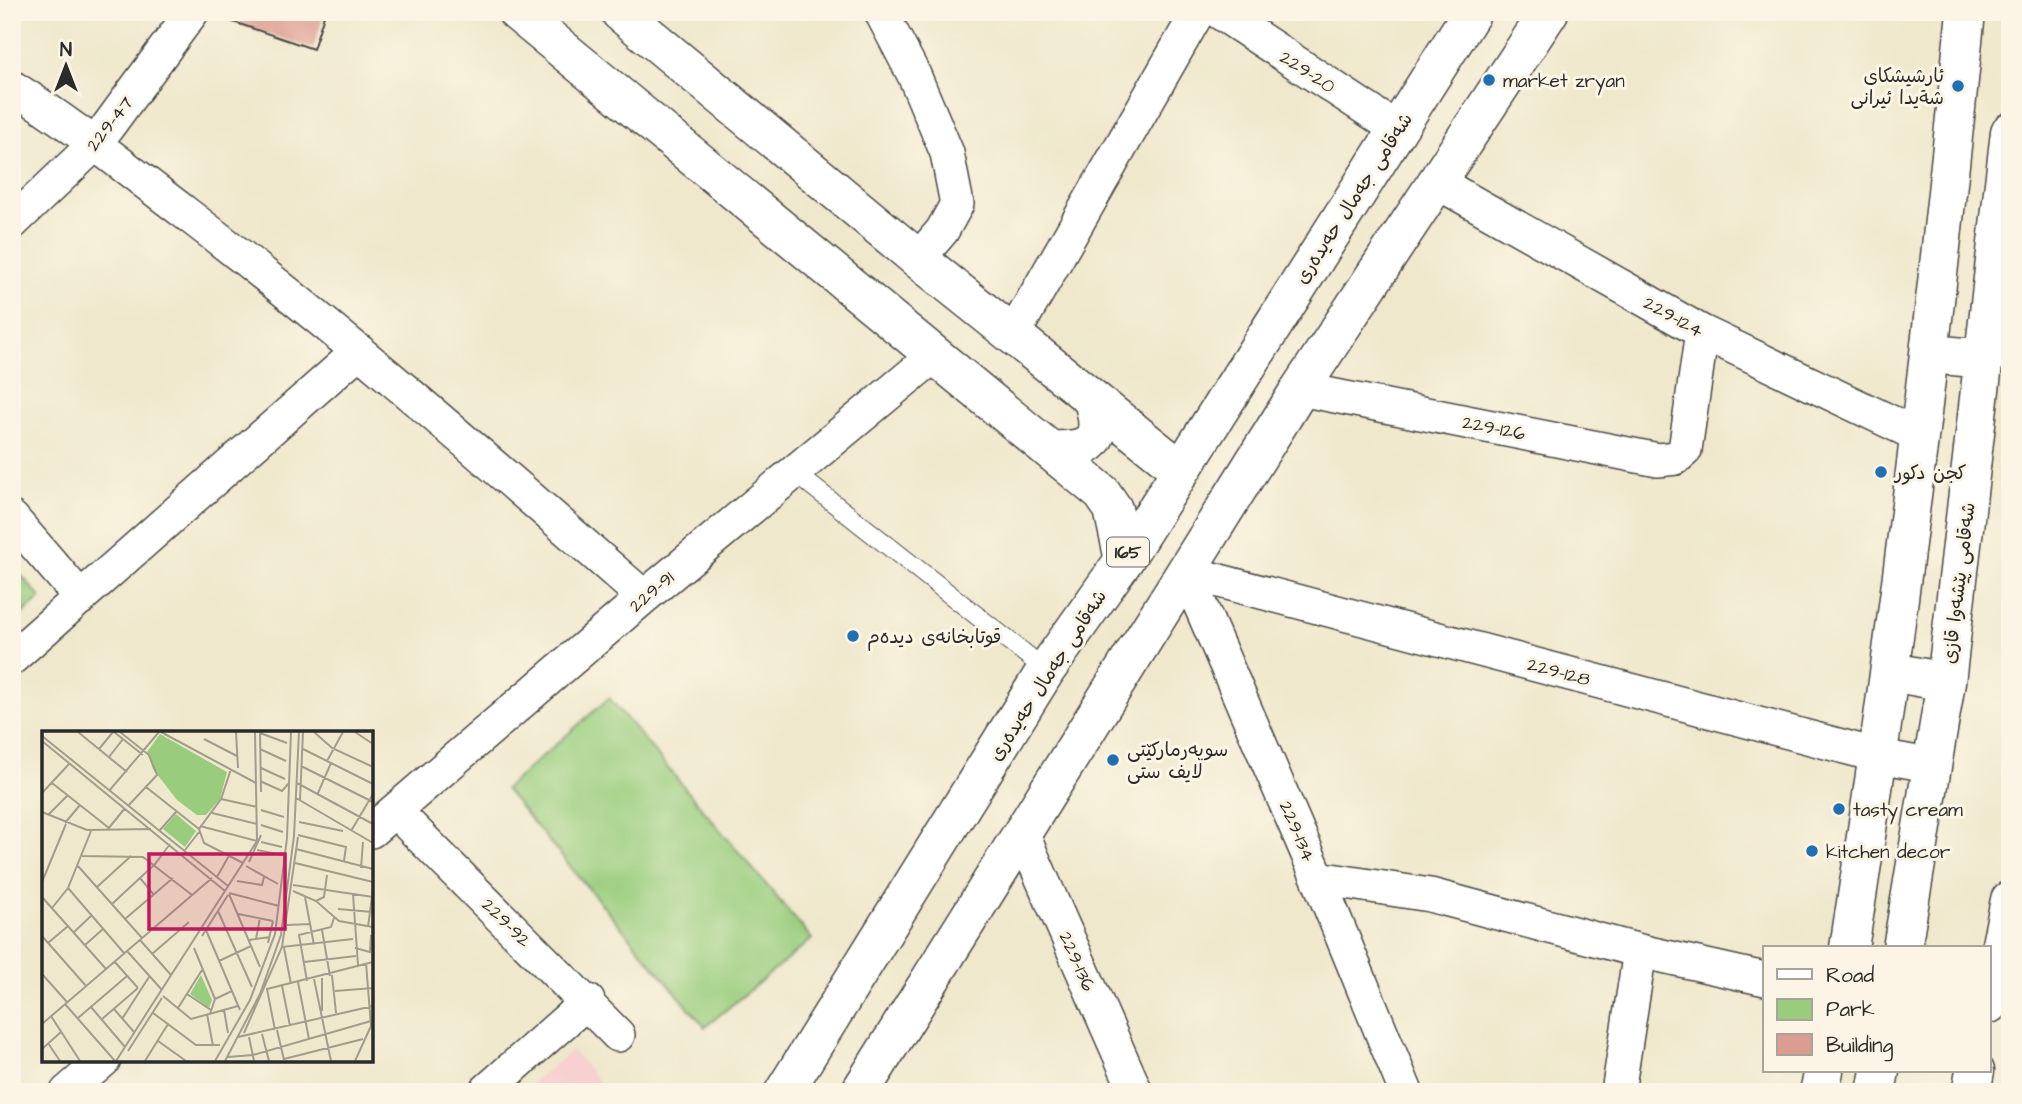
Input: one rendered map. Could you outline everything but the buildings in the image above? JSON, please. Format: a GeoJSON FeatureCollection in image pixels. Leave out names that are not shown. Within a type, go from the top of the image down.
{"type":"FeatureCollection","features":[{"type":"Feature","properties":{"kind":"main road"},"geometry":{"type":"LineString","coordinates":[[620,12],[918,259],[1180,469]]}},
{"type":"Feature","properties":{"kind":"main road","name":"شەقامی جەمال حەیدەری"},"geometry":{"type":"LineString","coordinates":[[784,1092],[1046,670],[1124,560],[1472,12]]}},
{"type":"Feature","properties":{"kind":"main road"},"geometry":{"type":"LineString","coordinates":[[860,1092],[1300,389],[1549,12]]}},
{"type":"Feature","properties":{"kind":"main road"},"geometry":{"type":"LineString","coordinates":[[1849,946],[1891,672],[1931,354],[1966,12]]}},
{"type":"Feature","properties":{"kind":"main road"},"geometry":{"type":"LineString","coordinates":[[524,14],[1102,493],[1113,509],[1124,560]]}},
{"type":"Feature","properties":{"kind":"main road","name":"شەقامی پێشەوا قازی"},"geometry":{"type":"LineString","coordinates":[[1902,946],[1946,682],[1986,359],[2010,132]]}},
{"type":"Feature","properties":{"kind":"main road"},"geometry":{"type":"LineString","coordinates":[[1931,354],[1986,359]]}},
{"type":"Feature","properties":{"kind":"main road"},"geometry":{"type":"LineString","coordinates":[[1051,450],[1082,449],[1094,440],[1099,429],[1093,401]]}},
{"type":"Feature","properties":{"kind":"main road"},"geometry":{"type":"LineString","coordinates":[[1891,672],[1946,682]]}},
{"type":"Feature","properties":{"kind":"main road"},"geometry":{"type":"LineString","coordinates":[[1990,999],[2010,900]]}},
{"type":"Feature","properties":{"kind":"main road"},"geometry":{"type":"LineString","coordinates":[[1819,1092],[1824,1072]]}},
{"type":"Feature","properties":{"kind":"main road"},"geometry":{"type":"LineString","coordinates":[[1876,1092],[1880,1072]]}},
{"type":"Feature","properties":{"kind":"main road"},"geometry":{"type":"LineString","coordinates":[[1971,1092],[1975,1072]]}},
{"type":"Feature","properties":{"kind":"street","name":"229-47"},"geometry":{"type":"LineString","coordinates":[[12,223],[95,144],[192,12]]}},
{"type":"Feature","properties":{"kind":"street"},"geometry":{"type":"LineString","coordinates":[[881,12],[914,75],[947,153],[957,204],[942,231],[918,259]]}},
{"type":"Feature","properties":{"kind":"street"},"geometry":{"type":"LineString","coordinates":[[1013,335],[1198,12]]}},
{"type":"Feature","properties":{"kind":"street","name":"229-20"},"geometry":{"type":"LineString","coordinates":[[1219,12],[1397,129]]}},
{"type":"Feature","properties":{"kind":"street"},"geometry":{"type":"LineString","coordinates":[[12,86],[95,144],[260,270],[359,351],[644,597]]}},
{"type":"Feature","properties":{"kind":"street","name":"229-124"},"geometry":{"type":"LineString","coordinates":[[1435,181],[1702,332],[1920,436]]}},
{"type":"Feature","properties":{"kind":"street","name":"229-126"},"geometry":{"type":"LineString","coordinates":[[1300,389],[1658,460],[1676,458],[1685,450],[1702,332]]}},
{"type":"Feature","properties":{"kind":"street"},"geometry":{"type":"LineString","coordinates":[[12,658],[359,351]]}},
{"type":"Feature","properties":{"kind":"street","name":"229-91"},"geometry":{"type":"LineString","coordinates":[[383,821],[644,597],[935,355]]}},
{"type":"Feature","properties":{"kind":"street"},"geometry":{"type":"LineString","coordinates":[[12,518],[82,598]]}},
{"type":"Feature","properties":{"kind":"street","name":"229-128"},"geometry":{"type":"LineString","coordinates":[[1186,572],[1879,756],[1934,766]]}},
{"type":"Feature","properties":{"kind":"street","name":"229-134"},"geometry":{"type":"LineString","coordinates":[[1186,572],[1318,878],[1406,1092]]}},
{"type":"Feature","properties":{"kind":"street","name":"229-92"},"geometry":{"type":"LineString","coordinates":[[383,821],[588,1001],[618,1035]]}},
{"type":"Feature","properties":{"kind":"street","name":"229-136"},"geometry":{"type":"LineString","coordinates":[[1021,831],[1136,1092]]}},
{"type":"Feature","properties":{"kind":"street"},"geometry":{"type":"LineString","coordinates":[[1318,878],[1430,895],[1640,951],[1763,979]]}},
{"type":"Feature","properties":{"kind":"street"},"geometry":{"type":"LineString","coordinates":[[1618,1092],[1640,951]]}},
{"type":"Feature","properties":{"kind":"street"},"geometry":{"type":"LineString","coordinates":[[485,1092],[588,1001]]}},
{"type":"Feature","properties":{"kind":"street"},"geometry":{"type":"LineString","coordinates":[[67,1092],[102,1062]]}},
{"type":"Feature","properties":{"kind":"lane"},"geometry":{"type":"LineString","coordinates":[[794,472],[1046,670]]}},
{"type":"Feature","properties":{"kind":"shaded area"},"geometry":{"type":"Polygon","coordinates":[[[572,1050],[608,1092],[521,1092],[572,1050]]]}},
{"type":"Feature","properties":{"kind":"green space"},"geometry":{"type":"Polygon","coordinates":[[[12,565],[41,598],[12,623],[12,565]]]}},
{"type":"Feature","properties":{"kind":"green space"},"geometry":{"type":"Polygon","coordinates":[[[609,698],[812,939],[705,1027],[505,789],[609,698]]]}},
{"type":"Feature","properties":{"kind":"place","name":"market zryan"},"geometry":{"type":"Point","coordinates":[1489,80]}},
{"type":"Feature","properties":{"kind":"place","name":"ئارشيشكاى شةيدا ئيرانى"},"geometry":{"type":"Point","coordinates":[1958,86]}},
{"type":"Feature","properties":{"kind":"place","name":"كجن دكور"},"geometry":{"type":"Point","coordinates":[1881,472]}},
{"type":"Feature","properties":{"kind":"place","name":"قوتابخانەی دیدەم"},"geometry":{"type":"Point","coordinates":[853,636]}},
{"type":"Feature","properties":{"kind":"place","name":"سوپەرمارکێتی لایف ستی"},"geometry":{"type":"Point","coordinates":[1113,760]}},
{"type":"Feature","properties":{"kind":"place","name":"tasty cream"},"geometry":{"type":"Point","coordinates":[1839,809]}},
{"type":"Feature","properties":{"kind":"place","name":"kitchen decor"},"geometry":{"type":"Point","coordinates":[1812,851]}}]}
